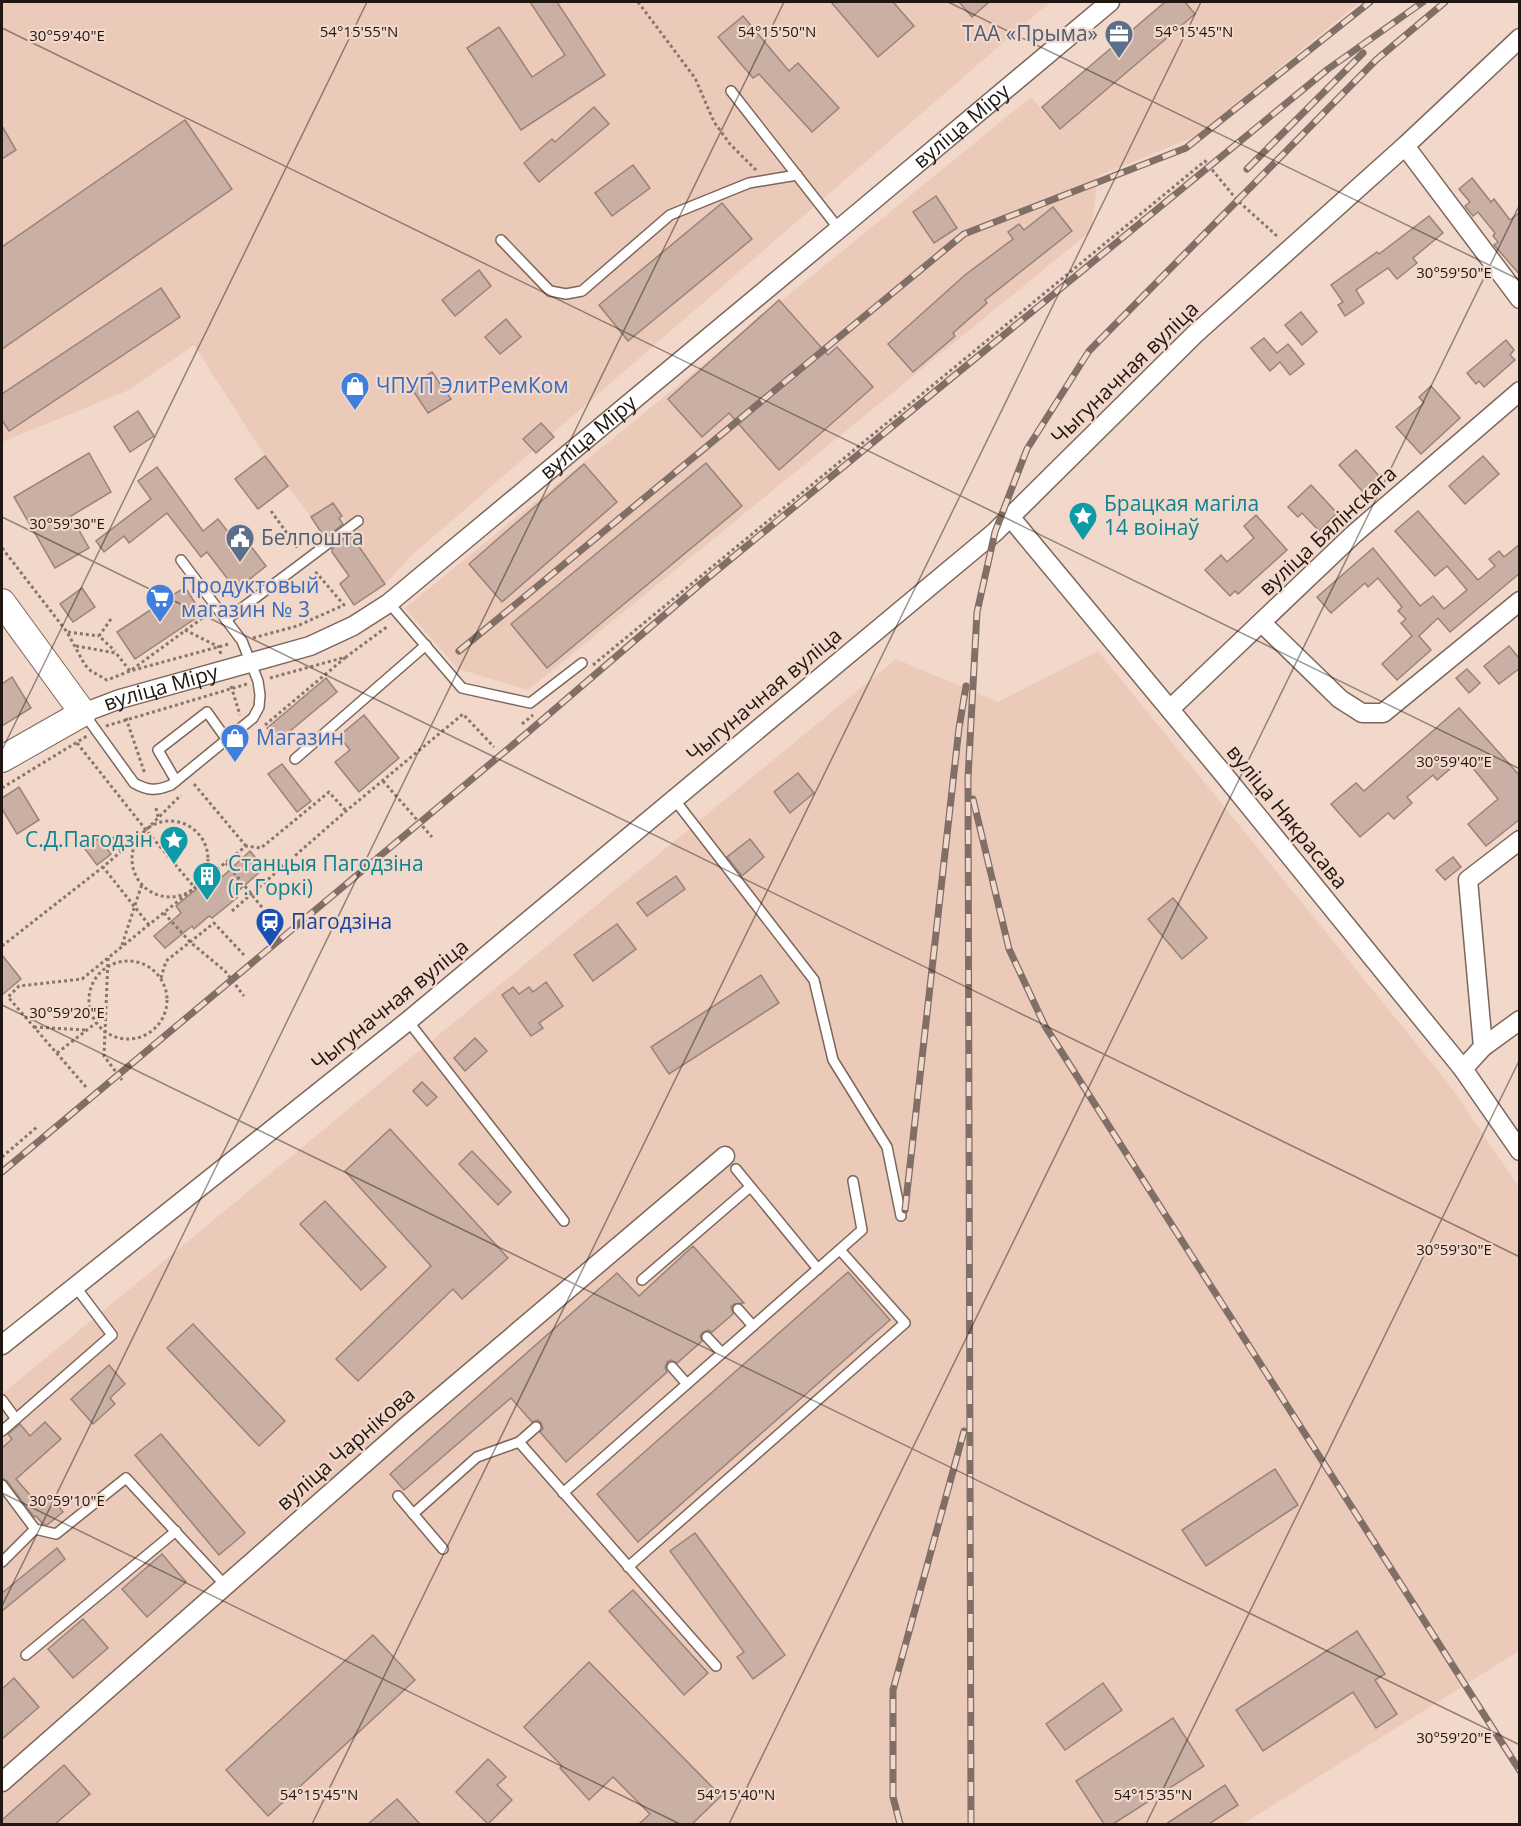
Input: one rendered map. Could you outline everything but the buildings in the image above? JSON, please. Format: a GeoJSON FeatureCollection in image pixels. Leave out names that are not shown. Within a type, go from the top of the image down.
{"type":"FeatureCollection","features":[{"type":"Feature","properties":{"kind":"main road"},"geometry":{"type":"LineString","coordinates":[[2,602],[92,725]]}},
{"type":"Feature","properties":{"kind":"main road","name":"вуліца Міру"},"geometry":{"type":"LineString","coordinates":[[2,759],[92,725]]}},
{"type":"Feature","properties":{"kind":"street","name":"вуліца Міру"},"geometry":{"type":"LineString","coordinates":[[92,725],[120,699],[291,652],[330,639],[353,626],[394,610],[839,229],[1110,2]]}},
{"type":"Feature","properties":{"kind":"street","name":"Чыгуначная вуліца"},"geometry":{"type":"LineString","coordinates":[[2,1345],[408,1021],[1011,518],[1195,334],[1405,146],[1520,38]]}},
{"type":"Feature","properties":{"kind":"street"},"geometry":{"type":"LineString","coordinates":[[1405,146],[1520,299]]}},
{"type":"Feature","properties":{"kind":"street","name":"вуліца Бялінскага"},"geometry":{"type":"LineString","coordinates":[[1170,709],[1354,534],[1520,390]]}},
{"type":"Feature","properties":{"kind":"street","name":"вуліца Някрасава"},"geometry":{"type":"LineString","coordinates":[[1011,518],[1463,1069],[1520,1151]]}},
{"type":"Feature","properties":{"kind":"street"},"geometry":{"type":"LineString","coordinates":[[1262,623],[1340,699],[1362,713],[1383,713],[1520,601]]}},
{"type":"Feature","properties":{"kind":"street"},"geometry":{"type":"LineString","coordinates":[[1483,1047],[1468,880],[1520,840]]}},
{"type":"Feature","properties":{"kind":"street"},"geometry":{"type":"LineString","coordinates":[[1463,1069],[1483,1047],[1520,1020]]}},
{"type":"Feature","properties":{"kind":"street","name":"вуліца Чарнікова"},"geometry":{"type":"LineString","coordinates":[[2,1782],[224,1584],[426,1410],[730,1162]]}},
{"type":"Feature","properties":{"kind":"lane"},"geometry":{"type":"LineString","coordinates":[[730,91],[839,229]]}},
{"type":"Feature","properties":{"kind":"lane"},"geometry":{"type":"LineString","coordinates":[[501,240],[549,291],[566,294],[582,291],[670,215],[749,183],[797,175]]}},
{"type":"Feature","properties":{"kind":"lane"},"geometry":{"type":"LineString","coordinates":[[226,620],[358,521]]}},
{"type":"Feature","properties":{"kind":"lane"},"geometry":{"type":"LineString","coordinates":[[92,725],[134,783],[144,789],[158,791],[176,781],[227,740],[253,718],[259,707],[258,681],[242,641],[181,560]]}},
{"type":"Feature","properties":{"kind":"lane"},"geometry":{"type":"LineString","coordinates":[[394,610],[462,688],[530,703],[585,666]]}},
{"type":"Feature","properties":{"kind":"lane"},"geometry":{"type":"LineString","coordinates":[[294,759],[426,645]]}},
{"type":"Feature","properties":{"kind":"lane"},"geometry":{"type":"LineString","coordinates":[[176,781],[158,750],[207,712],[227,740]]}},
{"type":"Feature","properties":{"kind":"lane"},"geometry":{"type":"LineString","coordinates":[[674,799],[814,980],[833,1060],[887,1147],[901,1216]]}},
{"type":"Feature","properties":{"kind":"lane"},"geometry":{"type":"LineString","coordinates":[[408,1021],[564,1221]]}},
{"type":"Feature","properties":{"kind":"lane"},"geometry":{"type":"LineString","coordinates":[[730,1162],[818,1269]]}},
{"type":"Feature","properties":{"kind":"lane"},"geometry":{"type":"LineString","coordinates":[[563,1492],[862,1230],[853,1181]]}},
{"type":"Feature","properties":{"kind":"lane"},"geometry":{"type":"LineString","coordinates":[[642,1280],[750,1187]]}},
{"type":"Feature","properties":{"kind":"lane"},"geometry":{"type":"LineString","coordinates":[[628,1567],[905,1323],[840,1250]]}},
{"type":"Feature","properties":{"kind":"lane"},"geometry":{"type":"LineString","coordinates":[[2,1431],[112,1335],[75,1286]]}},
{"type":"Feature","properties":{"kind":"lane"},"geometry":{"type":"LineString","coordinates":[[738,1309],[753,1326]]}},
{"type":"Feature","properties":{"kind":"lane"},"geometry":{"type":"LineString","coordinates":[[707,1336],[722,1353]]}},
{"type":"Feature","properties":{"kind":"lane"},"geometry":{"type":"LineString","coordinates":[[672,1367],[687,1384]]}},
{"type":"Feature","properties":{"kind":"lane"},"geometry":{"type":"LineString","coordinates":[[2,1400],[16,1419]]}},
{"type":"Feature","properties":{"kind":"lane"},"geometry":{"type":"LineString","coordinates":[[413,1514],[477,1458],[519,1442],[536,1427]]}},
{"type":"Feature","properties":{"kind":"lane"},"geometry":{"type":"LineString","coordinates":[[519,1442],[716,1666]]}},
{"type":"Feature","properties":{"kind":"lane"},"geometry":{"type":"LineString","coordinates":[[2,1485],[35,1528],[56,1534],[126,1478],[224,1584]]}},
{"type":"Feature","properties":{"kind":"lane"},"geometry":{"type":"LineString","coordinates":[[398,1496],[443,1549]]}},
{"type":"Feature","properties":{"kind":"lane"},"geometry":{"type":"LineString","coordinates":[[2,1562],[35,1528]]}},
{"type":"Feature","properties":{"kind":"lane"},"geometry":{"type":"LineString","coordinates":[[26,1655],[176,1532]]}},
{"type":"Feature","properties":{"kind":"path"},"geometry":{"type":"LineString","coordinates":[[638,2],[694,78],[714,122],[730,144],[765,180]]}},
{"type":"Feature","properties":{"kind":"path"},"geometry":{"type":"LineString","coordinates":[[585,666],[1205,161],[1238,200],[1291,248]]}},
{"type":"Feature","properties":{"kind":"path"},"geometry":{"type":"LineString","coordinates":[[271,511],[306,560]]}},
{"type":"Feature","properties":{"kind":"path"},"geometry":{"type":"LineString","coordinates":[[2,548],[67,632],[85,665],[107,680],[114,678]]}},
{"type":"Feature","properties":{"kind":"path"},"geometry":{"type":"LineString","coordinates":[[67,632],[99,636],[130,671],[217,608]]}},
{"type":"Feature","properties":{"kind":"path"},"geometry":{"type":"LineString","coordinates":[[264,725],[346,657],[394,610]]}},
{"type":"Feature","properties":{"kind":"path"},"geometry":{"type":"LineString","coordinates":[[99,636],[111,619]]}},
{"type":"Feature","properties":{"kind":"path"},"geometry":{"type":"LineString","coordinates":[[185,630],[219,647]]}},
{"type":"Feature","properties":{"kind":"path"},"geometry":{"type":"LineString","coordinates":[[76,646],[116,653]]}},
{"type":"Feature","properties":{"kind":"path"},"geometry":{"type":"LineString","coordinates":[[268,679],[346,657]]}},
{"type":"Feature","properties":{"kind":"path"},"geometry":{"type":"LineString","coordinates":[[228,678],[241,719]]}},
{"type":"Feature","properties":{"kind":"path"},"geometry":{"type":"LineString","coordinates":[[2,788],[77,743],[92,725],[126,720],[250,683]]}},
{"type":"Feature","properties":{"kind":"path"},"geometry":{"type":"LineString","coordinates":[[522,724],[539,710]]}},
{"type":"Feature","properties":{"kind":"path"},"geometry":{"type":"LineString","coordinates":[[124,714],[147,780]]}},
{"type":"Feature","properties":{"kind":"path"},"geometry":{"type":"LineString","coordinates":[[232,911],[463,714],[494,747]]}},
{"type":"Feature","properties":{"kind":"path"},"geometry":{"type":"LineString","coordinates":[[77,743],[195,888]]}},
{"type":"Feature","properties":{"kind":"path"},"geometry":{"type":"LineString","coordinates":[[382,781],[432,837]]}},
{"type":"Feature","properties":{"kind":"path"},"geometry":{"type":"LineString","coordinates":[[194,784],[246,846],[261,848],[330,792],[346,812]]}},
{"type":"Feature","properties":{"kind":"path"},"geometry":{"type":"LineString","coordinates":[[2,946],[103,867],[146,830],[154,825],[173,821],[192,828],[199,834],[208,852],[208,862],[202,880],[195,888],[187,893],[167,897],[149,890],[136,875],[132,856],[139,837],[146,830],[158,817],[176,799]]}},
{"type":"Feature","properties":{"kind":"path"},"geometry":{"type":"LineString","coordinates":[[156,808],[158,817]]}},
{"type":"Feature","properties":{"kind":"path"},"geometry":{"type":"LineString","coordinates":[[112,837],[121,851]]}},
{"type":"Feature","properties":{"kind":"path"},"geometry":{"type":"LineString","coordinates":[[86,1087],[8,997],[19,986],[82,979],[246,846]]}},
{"type":"Feature","properties":{"kind":"path"},"geometry":{"type":"LineString","coordinates":[[226,863],[278,927]]}},
{"type":"Feature","properties":{"kind":"path"},"geometry":{"type":"LineString","coordinates":[[103,867],[148,926]]}},
{"type":"Feature","properties":{"kind":"path"},"geometry":{"type":"LineString","coordinates":[[122,947],[133,906],[142,884]]}},
{"type":"Feature","properties":{"kind":"path"},"geometry":{"type":"LineString","coordinates":[[164,913],[190,942],[225,971],[244,996]]}},
{"type":"Feature","properties":{"kind":"path"},"geometry":{"type":"LineString","coordinates":[[161,978],[166,962],[214,923],[244,955]]}},
{"type":"Feature","properties":{"kind":"path"},"geometry":{"type":"LineString","coordinates":[[108,958],[104,1056],[122,1080]]}},
{"type":"Feature","properties":{"kind":"path"},"geometry":{"type":"LineString","coordinates":[[119,962],[138,962],[161,978],[165,987],[167,1005],[160,1023],[154,1030],[128,1040],[105,1032],[96,1023],[89,996],[96,978],[108,968],[119,962]]}},
{"type":"Feature","properties":{"kind":"path"},"geometry":{"type":"LineString","coordinates":[[57,1053],[96,1023]]}},
{"type":"Feature","properties":{"kind":"path"},"geometry":{"type":"LineString","coordinates":[[34,1027],[86,1030]]}},
{"type":"Feature","properties":{"kind":"path"},"geometry":{"type":"LineString","coordinates":[[2,1157],[37,1127]]}},
{"type":"Feature","properties":{"kind":"shaded area"},"geometry":{"type":"Polygon","coordinates":[[[2,2],[1050,2],[410,557],[385,584],[352,537],[333,503],[311,517],[265,456],[194,345],[129,390],[2,442],[2,2]]]}},
{"type":"Feature","properties":{"kind":"shaded area"},"geometry":{"type":"Polygon","coordinates":[[[1165,2],[1360,2],[1196,136],[1098,176],[1091,231],[528,690],[458,669],[405,608],[1031,97],[1075,148],[1042,107],[1165,2]]]}},
{"type":"Feature","properties":{"kind":"shaded area"},"geometry":{"type":"Polygon","coordinates":[[[1098,651],[1448,1083],[1519,1187],[1519,1651],[1243,1824],[2,1824],[2,1394],[896,659],[998,702],[1098,651]]]}},
{"type":"Feature","properties":{"kind":"railway"},"geometry":{"type":"LineString","coordinates":[[459,651],[964,234],[1186,148],[1370,2]]}},
{"type":"Feature","properties":{"kind":"railway"},"geometry":{"type":"LineString","coordinates":[[2,1172],[527,733],[704,581],[1328,69],[1423,2]]}},
{"type":"Feature","properties":{"kind":"railway"},"geometry":{"type":"LineString","coordinates":[[971,1824],[968,778],[977,612],[995,532],[1027,449],[1089,351],[1376,60],[1445,2]]}},
{"type":"Feature","properties":{"kind":"railway"},"geometry":{"type":"LineString","coordinates":[[1247,169],[1363,53]]}},
{"type":"Feature","properties":{"kind":"railway"},"geometry":{"type":"LineString","coordinates":[[905,1210],[959,728],[966,686]]}},
{"type":"Feature","properties":{"kind":"railway"},"geometry":{"type":"LineString","coordinates":[[973,799],[1009,949],[1045,1026],[1520,1771]]}},
{"type":"Feature","properties":{"kind":"railway"},"geometry":{"type":"LineString","coordinates":[[900,1824],[893,1797],[893,1690],[964,1431]]}},
{"type":"Feature","properties":{"kind":"place","name":"ТАА «Прыма»"},"geometry":{"type":"Point","coordinates":[1119,60]}},
{"type":"Feature","properties":{"kind":"place","name":"ЧПУП ЭлитРемКом"},"geometry":{"type":"Point","coordinates":[355,412]}},
{"type":"Feature","properties":{"kind":"place","name":"Брацкая магіла 14 воінаў"},"geometry":{"type":"Point","coordinates":[1083,542]}},
{"type":"Feature","properties":{"kind":"place","name":"Белпошта"},"geometry":{"type":"Point","coordinates":[240,564]}},
{"type":"Feature","properties":{"kind":"place","name":"Продуктовый магазин № 3"},"geometry":{"type":"Point","coordinates":[160,624]}},
{"type":"Feature","properties":{"kind":"place","name":"Магазин"},"geometry":{"type":"Point","coordinates":[235,764]}},
{"type":"Feature","properties":{"kind":"place","name":"С.Д.Пагодзін"},"geometry":{"type":"Point","coordinates":[174,866]}},
{"type":"Feature","properties":{"kind":"place","name":"Станцыя Пагодзіна (г. Горкі)"},"geometry":{"type":"Point","coordinates":[207,902]}},
{"type":"Feature","properties":{"kind":"place","name":"Пагодзіна"},"geometry":{"type":"Point","coordinates":[270,948]}}]}
